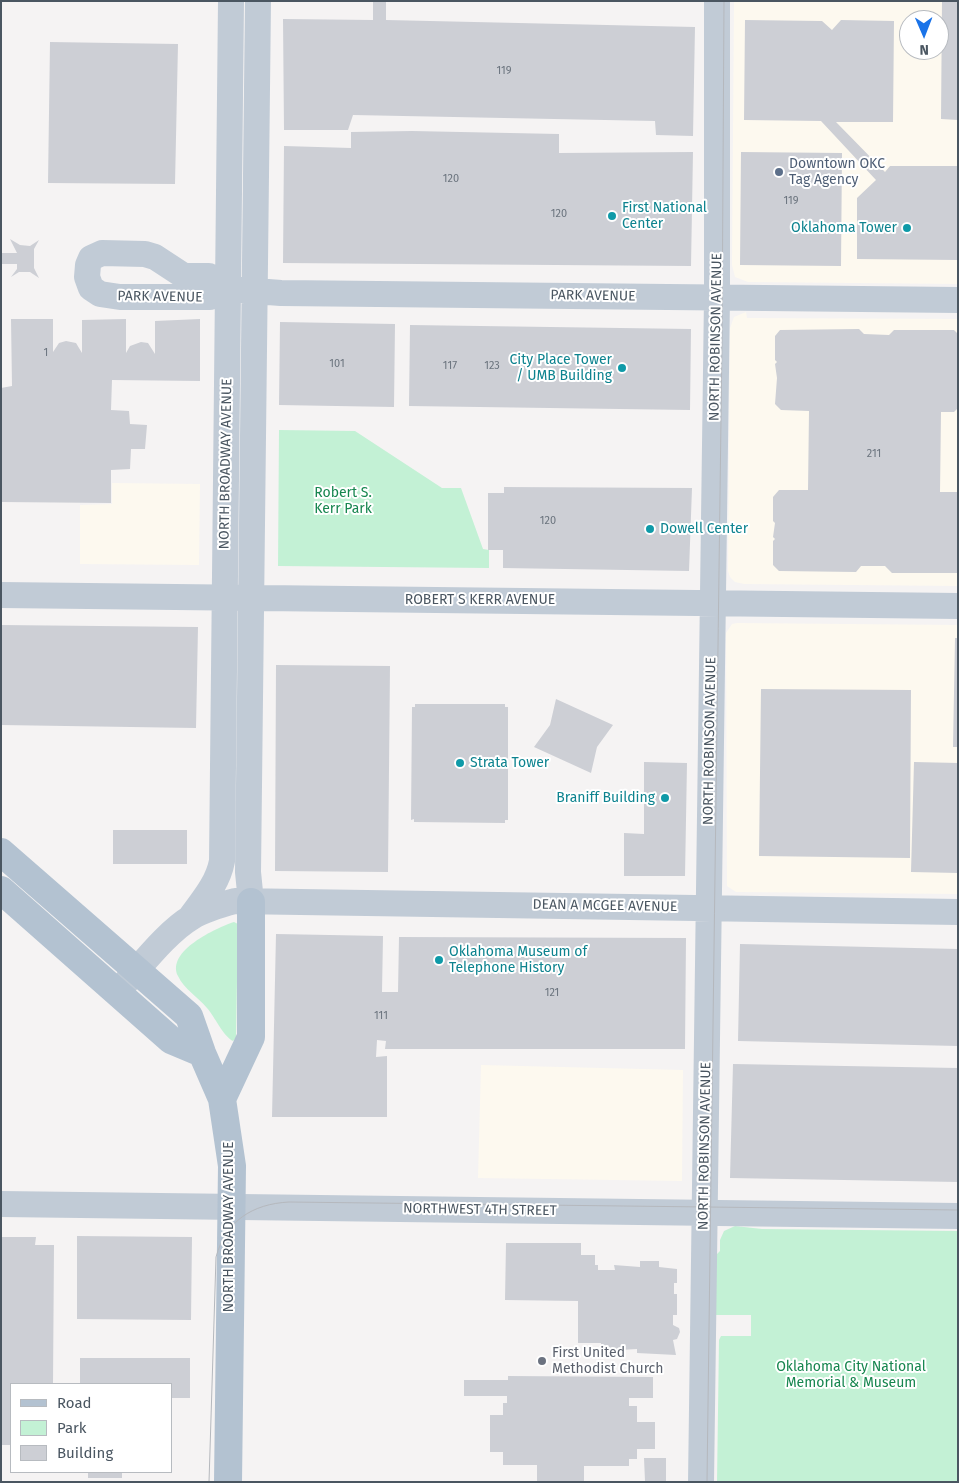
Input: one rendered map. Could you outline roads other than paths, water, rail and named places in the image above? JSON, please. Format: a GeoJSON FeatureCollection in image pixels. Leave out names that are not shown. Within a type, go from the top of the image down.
{"type":"FeatureCollection","features":[{"type":"Feature","properties":{"kind":"main road","name":"NORTH BROADWAY AVENUE"},"geometry":{"type":"LineString","coordinates":[[1,852],[189,1016],[202,1053],[222,1098],[231,1158],[232,1207],[228,1482]]}},
{"type":"Feature","properties":{"kind":"main road"},"geometry":{"type":"LineString","coordinates":[[1,890],[171,1040],[202,1053]]}},
{"type":"Feature","properties":{"kind":"main road"},"geometry":{"type":"LineString","coordinates":[[222,1098],[251,1036],[251,902]]}},
{"type":"Feature","properties":{"kind":"street","name":"NORTH BROADWAY AVENUE"},"geometry":{"type":"LineString","coordinates":[[190,918],[213,887],[220,874],[222,861],[231,1]]}},
{"type":"Feature","properties":{"kind":"street","name":"NORTH BROADWAY AVENUE"},"geometry":{"type":"LineString","coordinates":[[251,902],[248,872],[258,1]]}},
{"type":"Feature","properties":{"kind":"street","name":"NORTH ROBINSON AVENUE"},"geometry":{"type":"LineString","coordinates":[[701,1482],[707,908],[717,297],[717,1]]}},
{"type":"Feature","properties":{"kind":"street","name":"PARK AVENUE"},"geometry":{"type":"LineString","coordinates":[[228,289],[281,293],[958,300]]}},
{"type":"Feature","properties":{"kind":"street","name":"ROBERT S KERR AVENUE"},"geometry":{"type":"LineString","coordinates":[[1,595],[712,601],[958,606]]}},
{"type":"Feature","properties":{"kind":"street","name":"DEAN A MCGEE AVENUE"},"geometry":{"type":"LineString","coordinates":[[123,997],[190,918],[213,907],[235,901],[958,912]]}},
{"type":"Feature","properties":{"kind":"street","name":"DEAN A MCGEE AVENUE"},"geometry":{"type":"LineString","coordinates":[[143,975],[208,924],[237,915],[251,902]]}},
{"type":"Feature","properties":{"kind":"street","name":"NORTHWEST 4TH STREET"},"geometry":{"type":"LineString","coordinates":[[1,1204],[958,1216]]}},
{"type":"Feature","properties":{"kind":"tram line"},"geometry":{"type":"LineString","coordinates":[[707,1482],[722,344],[724,1]]}},
{"type":"Feature","properties":{"kind":"tram line"},"geometry":{"type":"LineString","coordinates":[[209,1482],[216,1257],[220,1244],[234,1224],[242,1217],[263,1206],[289,1202],[958,1210]]}},
{"type":"Feature","properties":{"kind":"place","name":"Downtown OKC Tag Agency"},"geometry":{"type":"Point","coordinates":[779,172]}},
{"type":"Feature","properties":{"kind":"place","name":"First National Center"},"geometry":{"type":"Point","coordinates":[612,216]}},
{"type":"Feature","properties":{"kind":"place","name":"Oklahoma Tower"},"geometry":{"type":"Point","coordinates":[907,228]}},
{"type":"Feature","properties":{"kind":"place","name":"City Place Tower / UMB Building"},"geometry":{"type":"Point","coordinates":[622,368]}},
{"type":"Feature","properties":{"kind":"place","name":"Dowell Center"},"geometry":{"type":"Point","coordinates":[650,529]}},
{"type":"Feature","properties":{"kind":"place","name":"Strata Tower"},"geometry":{"type":"Point","coordinates":[460,763]}},
{"type":"Feature","properties":{"kind":"place","name":"Braniff Building"},"geometry":{"type":"Point","coordinates":[665,798]}},
{"type":"Feature","properties":{"kind":"place","name":"Oklahoma Museum of Telephone History"},"geometry":{"type":"Point","coordinates":[439,960]}},
{"type":"Feature","properties":{"kind":"place","name":"First United Methodist Church"},"geometry":{"type":"Point","coordinates":[542,1361]}},
{"type":"Feature","properties":{"kind":"park label","name":"Robert S. Kerr Park"},"geometry":{"type":"Point","coordinates":[343,502]}},
{"type":"Feature","properties":{"kind":"park label","name":"Oklahoma City National Memorial & Museum"},"geometry":{"type":"Point","coordinates":[851,1375]}}]}
